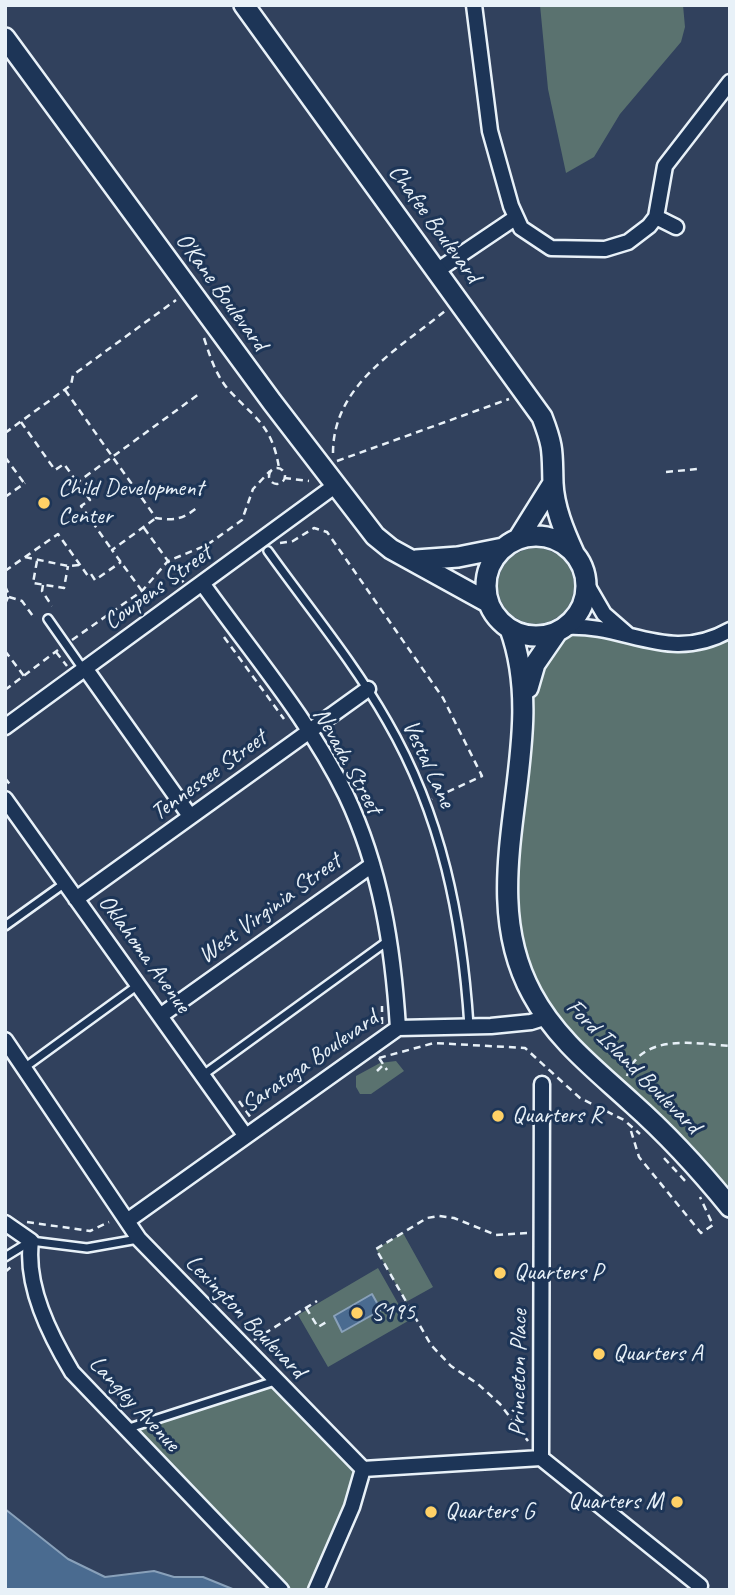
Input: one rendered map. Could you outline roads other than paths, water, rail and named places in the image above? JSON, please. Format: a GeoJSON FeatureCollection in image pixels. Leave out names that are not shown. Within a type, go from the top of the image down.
{"type":"FeatureCollection","features":[{"type":"Feature","properties":{"kind":"street","name":"Chafee Boulevard"},"geometry":{"type":"LineString","coordinates":[[244,5],[542,417],[552,441],[555,460],[553,483],[558,510],[574,553]]}},
{"type":"Feature","properties":{"kind":"street"},"geometry":{"type":"LineString","coordinates":[[474,5],[490,131],[515,218],[535,240],[560,250],[606,249],[628,242],[649,226],[656,216],[665,166],[730,82]]}},
{"type":"Feature","properties":{"kind":"street","name":"O'Kane Boulevard"},"geometry":{"type":"LineString","coordinates":[[5,38],[272,402],[375,536],[411,560],[489,603]]}},
{"type":"Feature","properties":{"kind":"street"},"geometry":{"type":"LineString","coordinates":[[656,216],[676,227]]}},
{"type":"Feature","properties":{"kind":"street"},"geometry":{"type":"LineString","coordinates":[[438,270],[515,218]]}},
{"type":"Feature","properties":{"kind":"street"},"geometry":{"type":"LineString","coordinates":[[553,483],[487,573],[489,603],[497,618],[510,629],[525,635],[541,636],[561,629],[603,628],[660,645],[682,646],[730,630]]}},
{"type":"Feature","properties":{"kind":"street","name":"Cowpens Street"},"geometry":{"type":"LineString","coordinates":[[5,727],[79,669],[337,485]]}},
{"type":"Feature","properties":{"kind":"street"},"geometry":{"type":"LineString","coordinates":[[411,560],[437,560],[548,537],[574,553],[586,583],[604,614],[631,637]]}},
{"type":"Feature","properties":{"kind":"street","name":"Nevada Street"},"geometry":{"type":"LineString","coordinates":[[202,583],[303,736],[345,794],[381,892],[389,939],[398,1028]]}},
{"type":"Feature","properties":{"kind":"street"},"geometry":{"type":"LineString","coordinates":[[561,629],[581,607],[586,583]]}},
{"type":"Feature","properties":{"kind":"street","name":"Ford Island Boulevard"},"geometry":{"type":"LineString","coordinates":[[510,629],[522,668],[524,702],[507,897],[512,942],[519,962],[532,995],[572,1049],[681,1149],[730,1207]]}},
{"type":"Feature","properties":{"kind":"street","name":"Ford Island Boulevard"},"geometry":{"type":"LineString","coordinates":[[524,702],[535,664],[561,629]]}},
{"type":"Feature","properties":{"kind":"street"},"geometry":{"type":"LineString","coordinates":[[79,669],[190,816]]}},
{"type":"Feature","properties":{"kind":"street","name":"Tennessee Street"},"geometry":{"type":"LineString","coordinates":[[76,899],[368,689]]}},
{"type":"Feature","properties":{"kind":"street","name":"Oklahoma Avenue"},"geometry":{"type":"LineString","coordinates":[[5,799],[245,1135]]}},
{"type":"Feature","properties":{"kind":"street","name":"West Virginia Street"},"geometry":{"type":"LineString","coordinates":[[160,1016],[372,865]]}},
{"type":"Feature","properties":{"kind":"street","name":"Saratoga Boulevard"},"geometry":{"type":"LineString","coordinates":[[127,1221],[398,1028],[531,1022],[547,1017]]}},
{"type":"Feature","properties":{"kind":"street","name":"Lexington Boulevard"},"geometry":{"type":"LineString","coordinates":[[5,1040],[10,1057],[24,1068],[139,1239],[363,1469]]}},
{"type":"Feature","properties":{"kind":"street","name":"Princeton Place"},"geometry":{"type":"LineString","coordinates":[[542,1084],[541,1458],[696,1588],[715,1590]]}},
{"type":"Feature","properties":{"kind":"street"},"geometry":{"type":"LineString","coordinates":[[13,1222],[31,1241]]}},
{"type":"Feature","properties":{"kind":"street","name":"Langley Avenue"},"geometry":{"type":"LineString","coordinates":[[31,1241],[29,1263],[56,1344],[72,1372],[281,1590]]}},
{"type":"Feature","properties":{"kind":"street"},"geometry":{"type":"LineString","coordinates":[[316,1590],[352,1507],[363,1469],[541,1458]]}},
{"type":"Feature","properties":{"kind":"lane","name":"Vestal Lane"},"geometry":{"type":"LineString","coordinates":[[268,551],[368,689],[388,722],[426,802],[456,901],[469,1026]]}},
{"type":"Feature","properties":{"kind":"lane"},"geometry":{"type":"LineString","coordinates":[[48,619],[79,669]]}},
{"type":"Feature","properties":{"kind":"lane"},"geometry":{"type":"LineString","coordinates":[[5,926],[65,883]]}},
{"type":"Feature","properties":{"kind":"lane"},"geometry":{"type":"LineString","coordinates":[[203,1075],[389,939]]}},
{"type":"Feature","properties":{"kind":"lane"},"geometry":{"type":"LineString","coordinates":[[24,1068],[138,984]]}},
{"type":"Feature","properties":{"kind":"lane"},"geometry":{"type":"LineString","coordinates":[[5,1257],[31,1241],[88,1248],[139,1239]]}},
{"type":"Feature","properties":{"kind":"lane"},"geometry":{"type":"LineString","coordinates":[[125,1430],[275,1381]]}},
{"type":"Feature","properties":{"kind":"water","name":"S195"},"geometry":{"type":"Polygon","coordinates":[[[372,1294],[381,1310],[342,1332],[334,1316],[372,1294]]]}},
{"type":"Feature","properties":{"kind":"water"},"geometry":{"type":"Polygon","coordinates":[[[5,1509],[68,1559],[105,1577],[154,1571],[174,1577],[203,1577],[235,1590],[5,1590],[5,1509]]]}},
{"type":"Feature","properties":{"kind":"place","name":"Child Development Center"},"geometry":{"type":"Point","coordinates":[44,503]}},
{"type":"Feature","properties":{"kind":"place","name":"Quarters R"},"geometry":{"type":"Point","coordinates":[498,1116]}},
{"type":"Feature","properties":{"kind":"place","name":"Quarters P"},"geometry":{"type":"Point","coordinates":[500,1273]}},
{"type":"Feature","properties":{"kind":"place","name":"S195"},"geometry":{"type":"Point","coordinates":[357,1313]}},
{"type":"Feature","properties":{"kind":"place","name":"Quarters A"},"geometry":{"type":"Point","coordinates":[599,1354]}},
{"type":"Feature","properties":{"kind":"place","name":"Quarters M"},"geometry":{"type":"Point","coordinates":[677,1502]}},
{"type":"Feature","properties":{"kind":"place","name":"Quarters G"},"geometry":{"type":"Point","coordinates":[431,1512]}}]}
